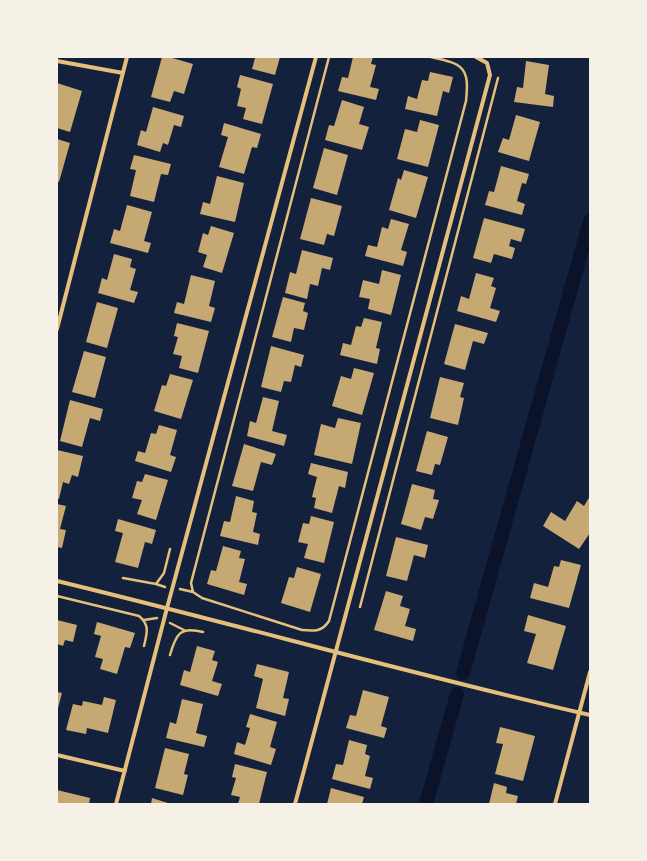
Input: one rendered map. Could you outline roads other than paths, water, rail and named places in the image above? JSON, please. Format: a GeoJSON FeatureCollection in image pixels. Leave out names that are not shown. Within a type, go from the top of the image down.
{"type":"FeatureCollection","features":[{"type":"Feature","properties":{"kind":"street"},"geometry":{"type":"LineString","coordinates":[[57,328],[127,57]]}},
{"type":"Feature","properties":{"kind":"street"},"geometry":{"type":"LineString","coordinates":[[116,804],[166,608],[316,57]]}},
{"type":"Feature","properties":{"kind":"street"},"geometry":{"type":"LineString","coordinates":[[295,804],[490,75],[487,64],[476,57]]}},
{"type":"Feature","properties":{"kind":"street"},"geometry":{"type":"LineString","coordinates":[[57,61],[123,73]]}},
{"type":"Feature","properties":{"kind":"street"},"geometry":{"type":"LineString","coordinates":[[57,581],[335,653],[590,715]]}},
{"type":"Feature","properties":{"kind":"street"},"geometry":{"type":"LineString","coordinates":[[555,804],[590,672]]}},
{"type":"Feature","properties":{"kind":"street"},"geometry":{"type":"LineString","coordinates":[[57,755],[125,771]]}},
{"type":"Feature","properties":{"kind":"waterway"},"geometry":{"type":"LineString","coordinates":[[463,673],[590,221]]}},
{"type":"Feature","properties":{"kind":"waterway"},"geometry":{"type":"LineString","coordinates":[[426,804],[457,694]]}}]}
